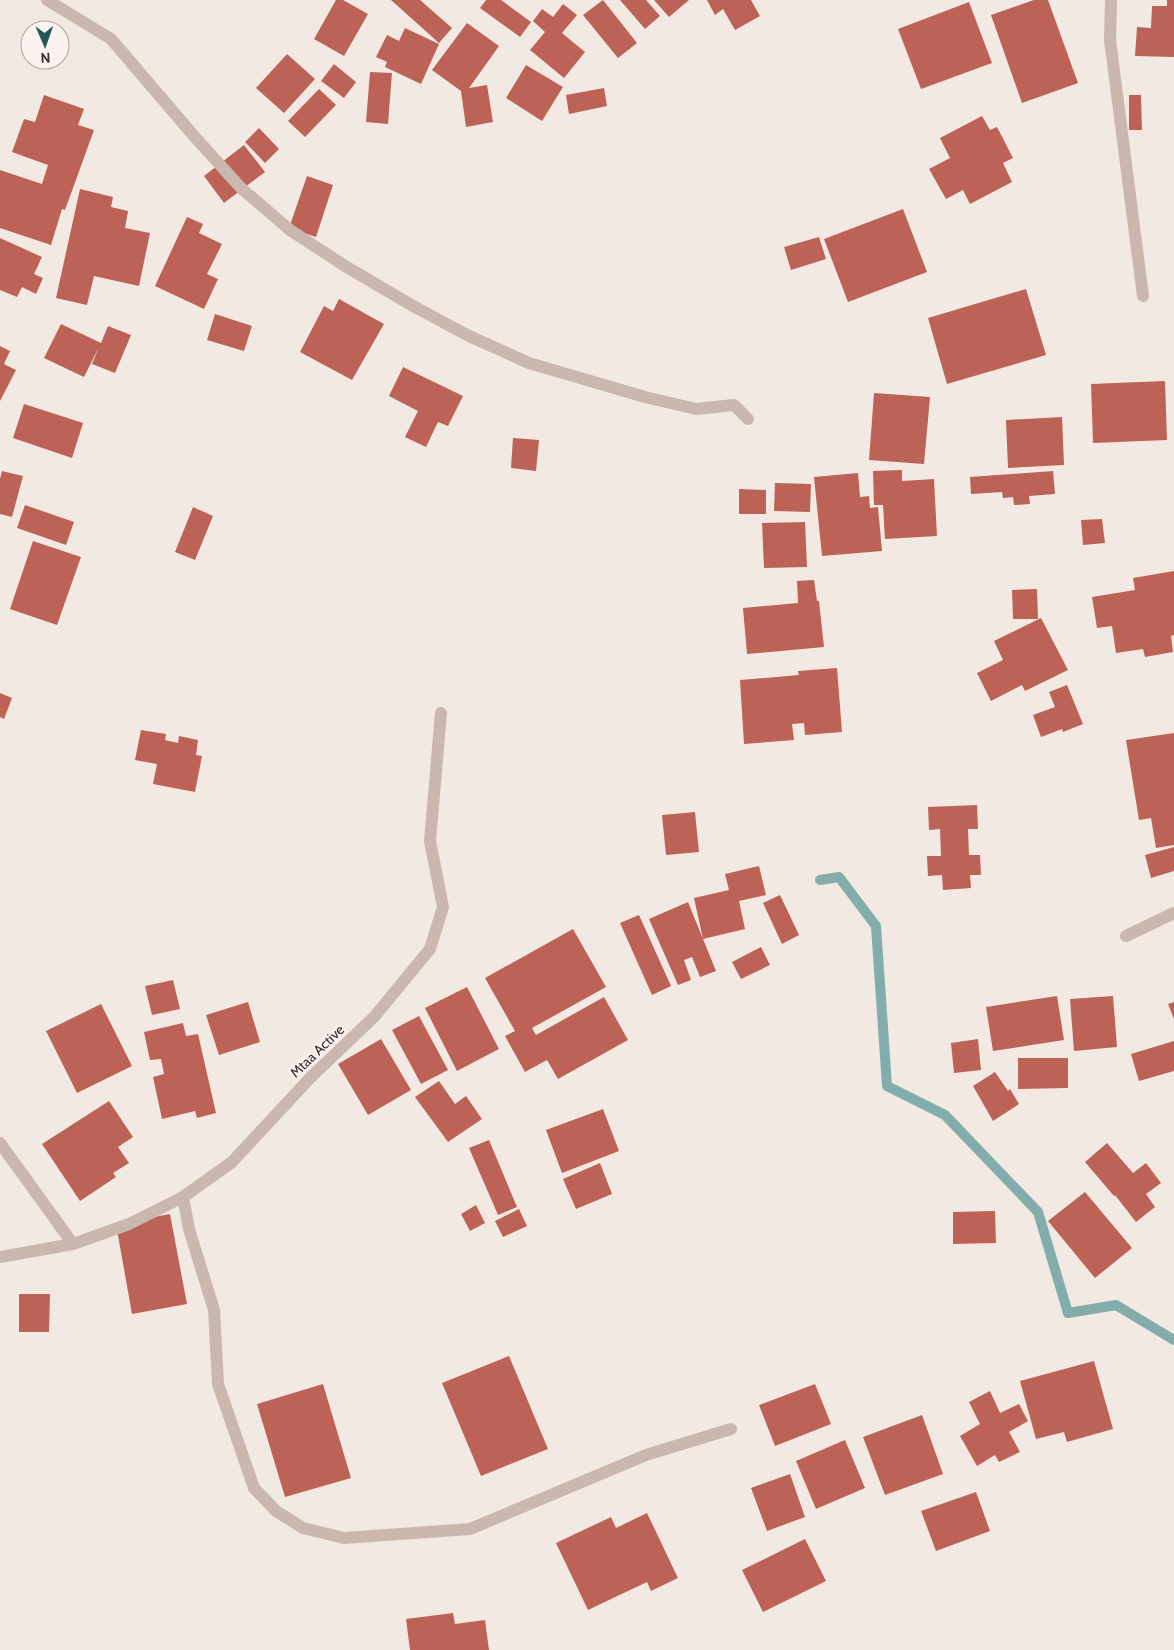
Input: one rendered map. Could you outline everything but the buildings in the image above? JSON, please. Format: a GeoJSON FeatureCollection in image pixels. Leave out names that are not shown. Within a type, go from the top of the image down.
{"type":"FeatureCollection","features":[{"type":"Feature","properties":{"kind":"street"},"geometry":{"type":"LineString","coordinates":[[48,0],[111,39],[241,188],[290,230],[345,266],[469,336],[529,363],[645,397],[696,409],[734,405],[748,419]]}},
{"type":"Feature","properties":{"kind":"street"},"geometry":{"type":"LineString","coordinates":[[1112,0],[1110,40],[1142,296]]}},
{"type":"Feature","properties":{"kind":"street","name":"Mtaa Active"},"geometry":{"type":"LineString","coordinates":[[0,1257],[73,1244],[129,1224],[183,1196],[232,1162],[310,1078],[374,1017],[430,949],[443,907],[430,841],[442,713]]}},
{"type":"Feature","properties":{"kind":"street"},"geometry":{"type":"LineString","coordinates":[[1126,936],[1174,914]]}},
{"type":"Feature","properties":{"kind":"street"},"geometry":{"type":"LineString","coordinates":[[0,1143],[73,1244]]}},
{"type":"Feature","properties":{"kind":"street"},"geometry":{"type":"LineString","coordinates":[[183,1196],[189,1229],[214,1310],[218,1384],[254,1488],[276,1511],[302,1528],[344,1538],[470,1529],[646,1455],[731,1429]]}},
{"type":"Feature","properties":{"kind":"waterway"},"geometry":{"type":"LineString","coordinates":[[820,880],[839,877],[876,926],[887,1086],[945,1115],[1038,1212],[1068,1313],[1116,1305],[1174,1340]]}}]}
